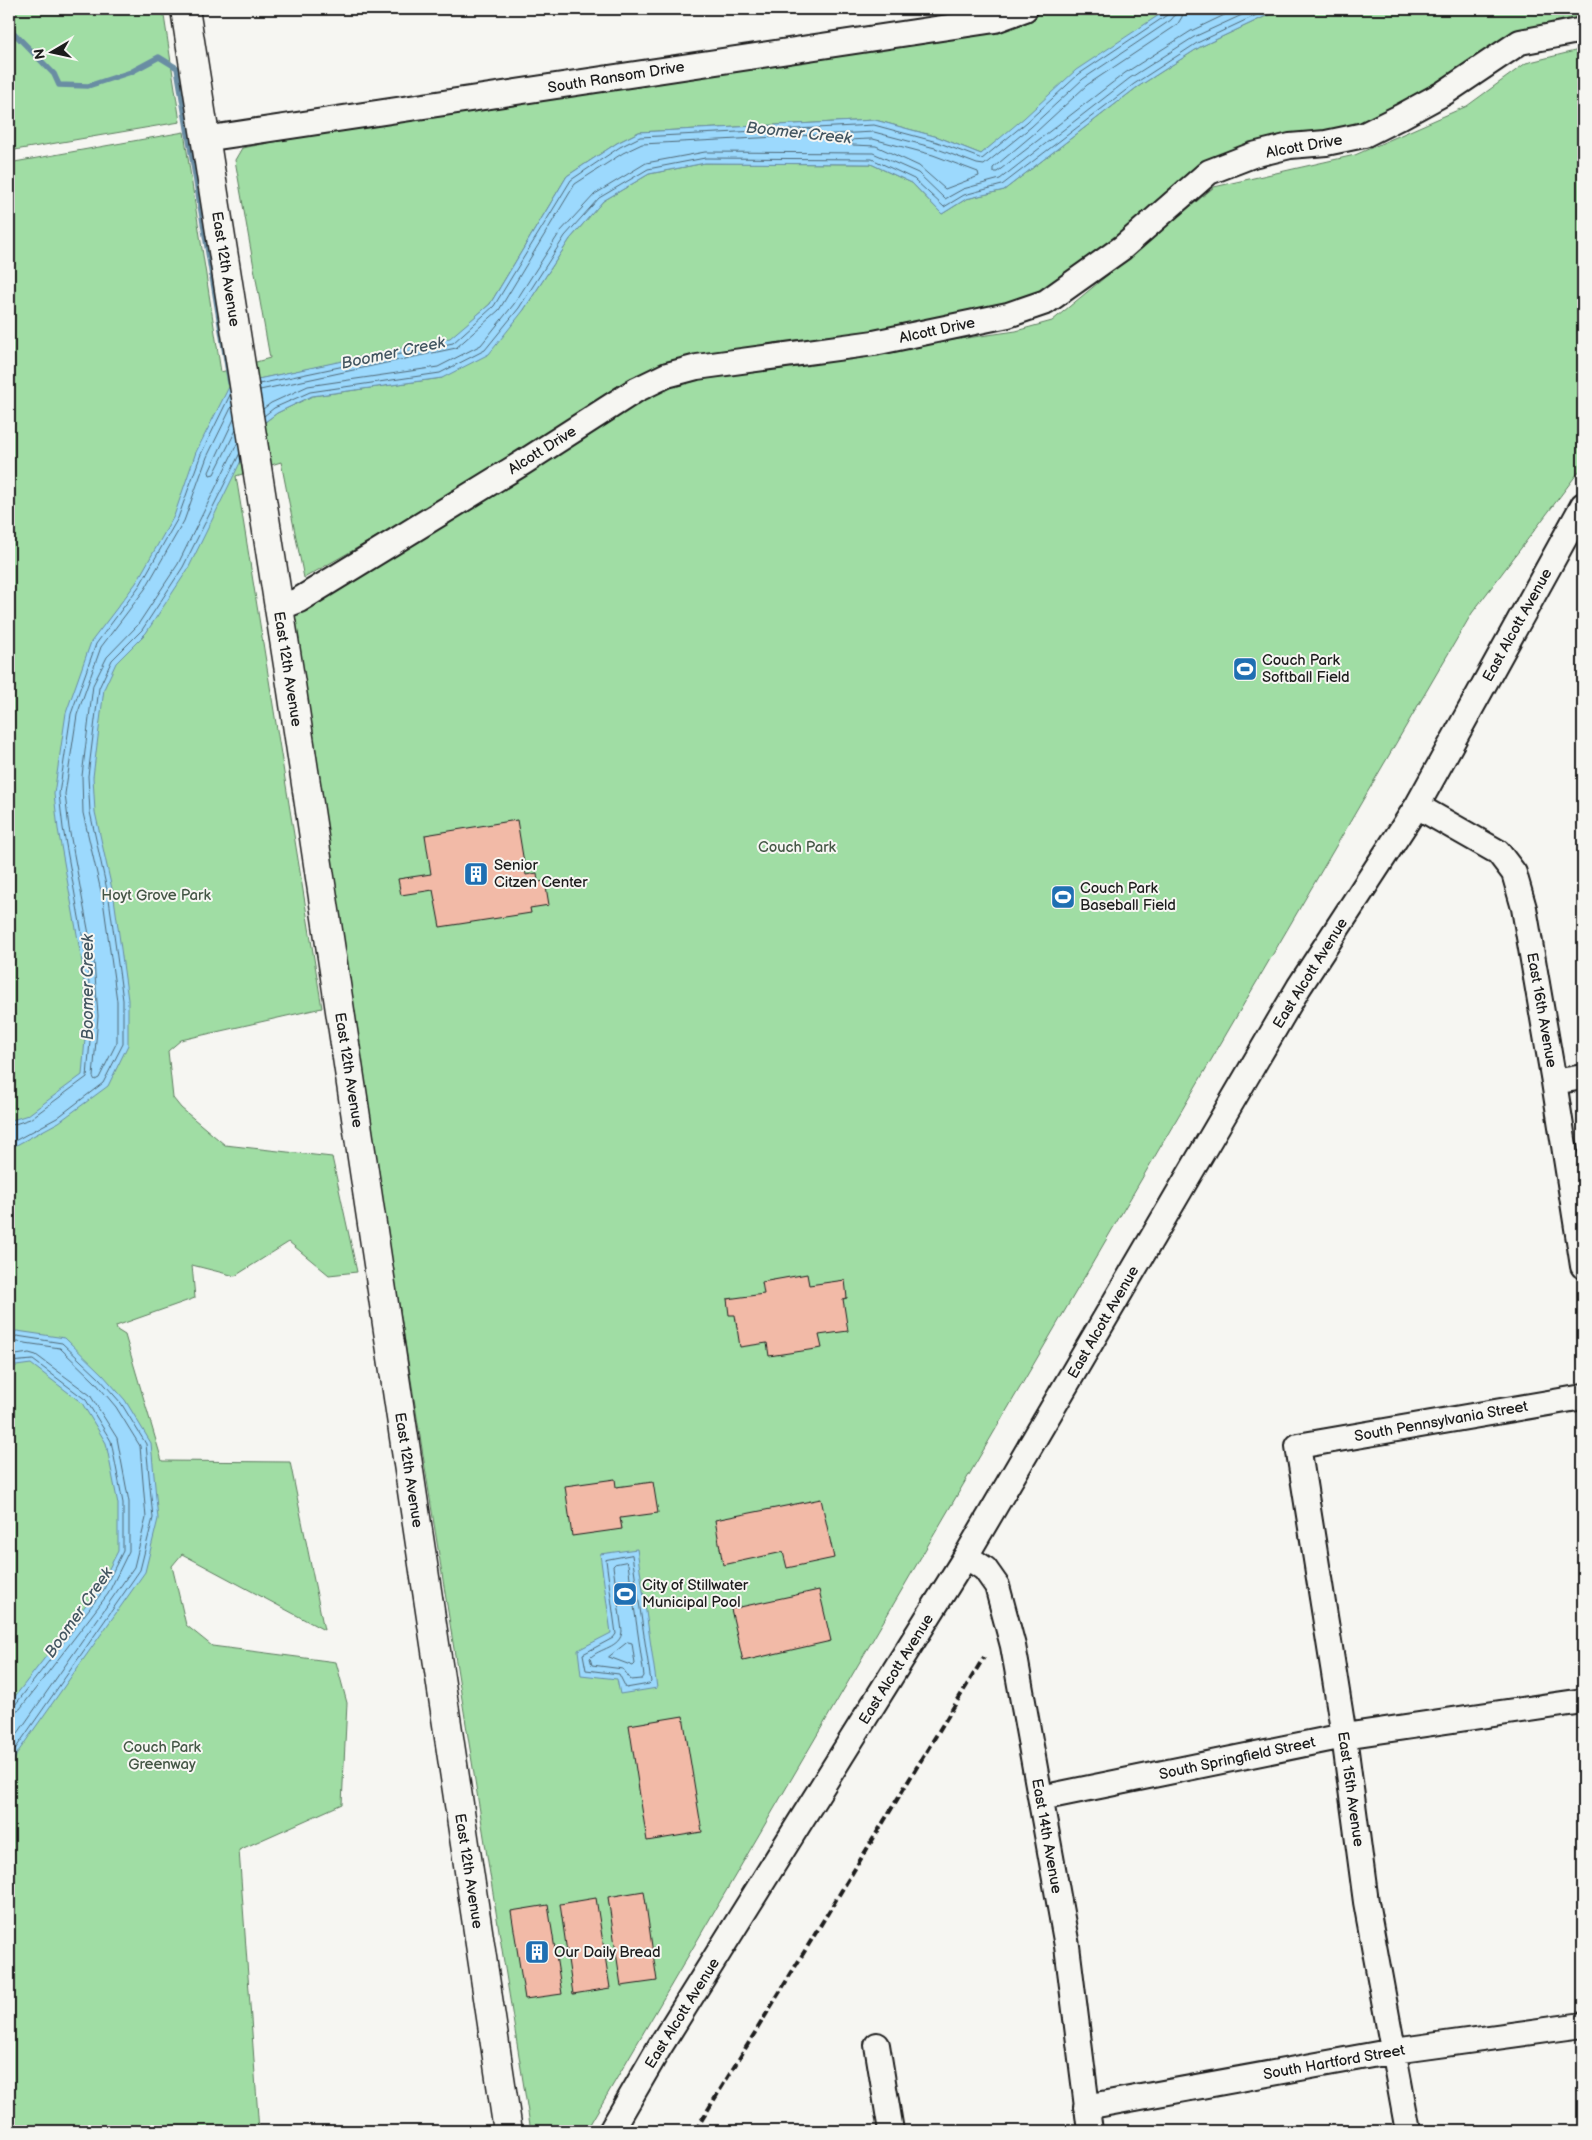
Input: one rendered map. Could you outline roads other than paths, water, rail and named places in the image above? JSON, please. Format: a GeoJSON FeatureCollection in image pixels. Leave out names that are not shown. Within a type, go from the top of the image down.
{"type":"FeatureCollection","features":[{"type":"Feature","properties":{"kind":"street","name":"East 12th Avenue"},"geometry":{"type":"LineString","coordinates":[[185,9],[279,608],[508,2131]]}},
{"type":"Feature","properties":{"kind":"street","name":"South Ransom Drive"},"geometry":{"type":"LineString","coordinates":[[204,139],[995,20],[1025,9]]}},
{"type":"Feature","properties":{"kind":"street","name":"Alcott Drive"},"geometry":{"type":"LineString","coordinates":[[279,608],[299,600],[524,462],[636,390],[667,375],[697,368],[874,343],[1008,315],[1046,302],[1122,248],[1210,172],[1262,153],[1290,146],[1326,143],[1364,134],[1444,93],[1520,42],[1583,30]]}},
{"type":"Feature","properties":{"kind":"street","name":"East Alcott Avenue"},"geometry":{"type":"LineString","coordinates":[[611,2131],[660,2048],[966,1556],[1294,996],[1417,806],[1583,505]]}},
{"type":"Feature","properties":{"kind":"street","name":"East 16th Avenue"},"geometry":{"type":"LineString","coordinates":[[1417,806],[1498,852],[1514,873],[1524,908],[1583,1266]]}},
{"type":"Feature","properties":{"kind":"street"},"geometry":{"type":"LineString","coordinates":[[1554,1082],[1583,1077]]}},
{"type":"Feature","properties":{"kind":"street","name":"South Pennsylvania Street"},"geometry":{"type":"LineString","coordinates":[[1298,1446],[1583,1397]]}},
{"type":"Feature","properties":{"kind":"street","name":"East 15th Avenue"},"geometry":{"type":"LineString","coordinates":[[1298,1446],[1344,1736],[1366,1902],[1408,2131]]}},
{"type":"Feature","properties":{"kind":"street","name":"East 14th Avenue"},"geometry":{"type":"LineString","coordinates":[[966,1556],[985,1569],[997,1586],[1012,1646],[1067,1946],[1090,2131]]}},
{"type":"Feature","properties":{"kind":"street","name":"South Springfield Street"},"geometry":{"type":"LineString","coordinates":[[1041,1798],[1344,1736],[1583,1701]]}},
{"type":"Feature","properties":{"kind":"street","name":"South Hartford Street"},"geometry":{"type":"LineString","coordinates":[[1086,2108],[1394,2051],[1583,2025]]}},
{"type":"Feature","properties":{"kind":"street"},"geometry":{"type":"LineString","coordinates":[[877,2045],[891,2131]]}},
{"type":"Feature","properties":{"kind":"water","name":"Boomer Creek"},"geometry":{"type":"Polygon","coordinates":[[[1168,9],[1281,9],[1200,47],[1136,88],[1004,190],[966,199],[942,214],[912,183],[871,164],[705,163],[649,174],[603,201],[570,239],[523,311],[489,354],[442,378],[312,396],[277,413],[257,428],[188,569],[146,633],[116,663],[104,689],[93,777],[95,812],[114,898],[128,1000],[128,1045],[108,1086],[59,1122],[9,1149],[9,1121],[28,1115],[82,1075],[87,1015],[82,962],[58,829],[54,794],[66,713],[91,642],[136,583],[174,516],[196,452],[230,385],[450,338],[490,304],[567,176],[617,143],[639,132],[875,120],[938,137],[981,154],[1024,118],[1076,70],[1168,9]]]}},
{"type":"Feature","properties":{"kind":"water"},"geometry":{"type":"Polygon","coordinates":[[[17,1331],[65,1338],[103,1375],[125,1400],[151,1443],[158,1519],[145,1572],[18,1752],[9,1769],[9,1704],[99,1588],[118,1551],[118,1504],[106,1443],[82,1403],[31,1364],[9,1367],[9,1333],[17,1331]]]}},
{"type":"Feature","properties":{"kind":"water","name":"City of Stillwater Municipal Pool"},"geometry":{"type":"Polygon","coordinates":[[[637,1549],[657,1688],[620,1694],[617,1679],[581,1675],[578,1650],[611,1633],[600,1554],[637,1549]]]}},
{"type":"Feature","properties":{"kind":"waterway"},"geometry":{"type":"LineString","coordinates":[[9,28],[54,74],[59,85],[88,86],[131,72],[159,57],[177,68],[230,383]]}},
{"type":"Feature","properties":{"kind":"railway"},"geometry":{"type":"LineString","coordinates":[[695,2131],[984,1657]]}},
{"type":"Feature","properties":{"kind":"place","name":"Couch Park Softball Field"},"geometry":{"type":"Point","coordinates":[1245,669]}},
{"type":"Feature","properties":{"kind":"place","name":"Senior Citzen Center"},"geometry":{"type":"Point","coordinates":[476,874]}},
{"type":"Feature","properties":{"kind":"place","name":"Couch Park Baseball Field"},"geometry":{"type":"Point","coordinates":[1063,897]}},
{"type":"Feature","properties":{"kind":"place","name":"City of Stillwater Municipal Pool"},"geometry":{"type":"Point","coordinates":[625,1594]}},
{"type":"Feature","properties":{"kind":"place","name":"Our Daily Bread"},"geometry":{"type":"Point","coordinates":[537,1952]}},
{"type":"Feature","properties":{"kind":"park label","name":"Couch Park"},"geometry":{"type":"Point","coordinates":[797,847]}},
{"type":"Feature","properties":{"kind":"park label","name":"Hoyt Grove Park"},"geometry":{"type":"Point","coordinates":[156,895]}},
{"type":"Feature","properties":{"kind":"park label","name":"Couch Park Greenway"},"geometry":{"type":"Point","coordinates":[162,1756]}}]}
